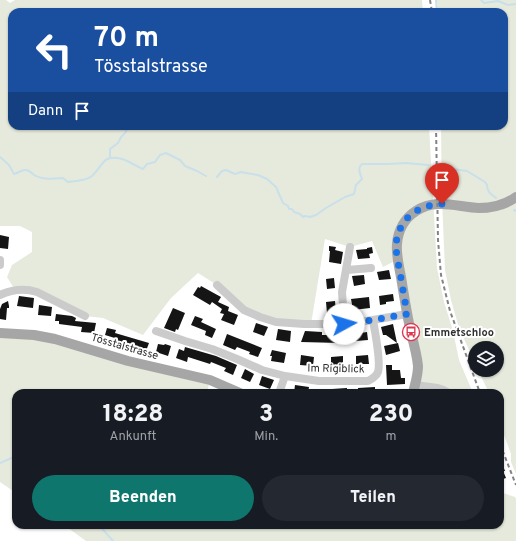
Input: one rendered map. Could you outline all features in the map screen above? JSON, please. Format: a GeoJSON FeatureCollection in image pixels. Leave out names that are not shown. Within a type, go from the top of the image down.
{"type":"FeatureCollection","features":[{"type":"Feature","properties":{"kind":"main road"},"geometry":{"type":"LineString","coordinates":[[414,389],[417,378],[417,364],[407,314],[396,244],[400,230],[408,217],[420,209],[434,204],[486,208],[501,205],[516,197]]}},
{"type":"Feature","properties":{"kind":"main road","name":"Tösstalstrasse"},"geometry":{"type":"LineString","coordinates":[[0,334],[34,335],[55,338],[128,361],[210,380],[231,389]]}},
{"type":"Feature","properties":{"kind":"street"},"geometry":{"type":"LineString","coordinates":[[344,324],[342,292],[350,247]]}},
{"type":"Feature","properties":{"kind":"street"},"geometry":{"type":"LineString","coordinates":[[0,260],[0,265]]}},
{"type":"Feature","properties":{"kind":"street"},"geometry":{"type":"LineString","coordinates":[[347,270],[371,268]]}},
{"type":"Feature","properties":{"kind":"street"},"geometry":{"type":"LineString","coordinates":[[217,285],[244,310],[276,322],[344,324],[407,314]]}},
{"type":"Feature","properties":{"kind":"street"},"geometry":{"type":"LineString","coordinates":[[0,296],[15,290],[30,290],[38,292],[85,316]]}},
{"type":"Feature","properties":{"kind":"street","name":"Im Rigiblick"},"geometry":{"type":"LineString","coordinates":[[156,331],[237,358],[262,370],[285,376],[319,381],[368,381],[377,374],[378,370],[377,342],[373,320]]}},
{"type":"Feature","properties":{"kind":"street"},"geometry":{"type":"LineString","coordinates":[[280,389],[285,376]]}},
{"type":"Feature","properties":{"kind":"street"},"geometry":{"type":"LineString","coordinates":[[414,389],[442,389]]}},
{"type":"Feature","properties":{"kind":"shaded area"},"geometry":{"type":"Polygon","coordinates":[[[0,0],[6,0],[10,3],[15,0],[422,0],[423,8],[8,8],[8,130],[429,130],[437,268],[459,360],[471,389],[413,389],[417,378],[397,260],[383,267],[372,241],[350,247],[325,239],[311,324],[260,317],[217,285],[198,273],[171,298],[143,335],[103,318],[85,316],[37,292],[15,290],[7,277],[12,265],[32,252],[32,232],[20,226],[0,226],[0,0]]]}},
{"type":"Feature","properties":{"kind":"shaded area"},"geometry":{"type":"Polygon","coordinates":[[[437,0],[516,0],[516,474],[511,462],[511,454],[504,435],[504,389],[487,389],[481,377],[504,377],[504,341],[468,341],[468,348],[459,328],[451,300],[445,270],[442,199],[441,130],[508,130],[508,8],[438,8],[437,0]]]}},
{"type":"Feature","properties":{"kind":"shaded area"},"geometry":{"type":"Polygon","coordinates":[[[0,333],[19,334],[210,380],[208,389],[12,389],[12,490],[0,482],[0,333]]]}},
{"type":"Feature","properties":{"kind":"shaded area"},"geometry":{"type":"Polygon","coordinates":[[[504,493],[515,497],[516,499],[516,541],[86,541],[70,529],[504,529],[504,493]]]}},
{"type":"Feature","properties":{"kind":"building"},"geometry":{"type":"Polygon","coordinates":[[[0,235],[9,237],[8,249],[0,248],[0,235]]]}},
{"type":"Feature","properties":{"kind":"building"},"geometry":{"type":"Polygon","coordinates":[[[329,246],[336,247],[335,250],[343,252],[341,264],[329,262],[329,246]]]}},
{"type":"Feature","properties":{"kind":"building"},"geometry":{"type":"Polygon","coordinates":[[[372,247],[373,253],[369,254],[370,258],[358,259],[356,250],[372,247]]]}},
{"type":"Feature","properties":{"kind":"building"},"geometry":{"type":"Polygon","coordinates":[[[389,270],[391,279],[379,280],[377,272],[389,270]]]}},
{"type":"Feature","properties":{"kind":"building"},"geometry":{"type":"Polygon","coordinates":[[[364,275],[365,284],[354,286],[352,276],[364,275]]]}},
{"type":"Feature","properties":{"kind":"building"},"geometry":{"type":"Polygon","coordinates":[[[334,278],[335,288],[327,289],[326,279],[334,278]]]}},
{"type":"Feature","properties":{"kind":"building"},"geometry":{"type":"Polygon","coordinates":[[[201,286],[221,297],[218,302],[229,307],[228,311],[238,315],[234,325],[221,320],[224,314],[220,313],[222,309],[212,302],[210,305],[193,295],[198,287],[200,288],[201,286]]]}},
{"type":"Feature","properties":{"kind":"building"},"geometry":{"type":"Polygon","coordinates":[[[393,294],[394,301],[386,302],[386,304],[380,305],[379,296],[393,294]]]}},
{"type":"Feature","properties":{"kind":"building"},"geometry":{"type":"Polygon","coordinates":[[[19,296],[34,298],[33,308],[17,306],[19,296]]]}},
{"type":"Feature","properties":{"kind":"building"},"geometry":{"type":"Polygon","coordinates":[[[369,297],[370,308],[353,310],[351,299],[369,297]]]}},
{"type":"Feature","properties":{"kind":"building"},"geometry":{"type":"Polygon","coordinates":[[[8,301],[9,308],[7,308],[6,320],[0,319],[0,309],[2,304],[8,301]]]}},
{"type":"Feature","properties":{"kind":"building"},"geometry":{"type":"Polygon","coordinates":[[[335,301],[336,312],[327,313],[326,302],[335,301]]]}},
{"type":"Feature","properties":{"kind":"building"},"geometry":{"type":"Polygon","coordinates":[[[39,305],[52,307],[51,316],[38,315],[39,305]]]}},
{"type":"Feature","properties":{"kind":"building"},"geometry":{"type":"Polygon","coordinates":[[[173,308],[185,313],[178,330],[176,329],[175,332],[164,328],[173,308]]]}},
{"type":"Feature","properties":{"kind":"building"},"geometry":{"type":"Polygon","coordinates":[[[56,314],[72,316],[76,318],[75,321],[96,323],[94,333],[81,332],[82,327],[59,324],[59,321],[55,321],[56,314]]]}},
{"type":"Feature","properties":{"kind":"building"},"geometry":{"type":"Polygon","coordinates":[[[195,316],[203,319],[201,322],[216,329],[212,338],[205,335],[206,331],[191,325],[195,316]]]}},
{"type":"Feature","properties":{"kind":"building"},"geometry":{"type":"Polygon","coordinates":[[[256,323],[268,327],[264,336],[253,332],[256,323]]]}},
{"type":"Feature","properties":{"kind":"building"},"geometry":{"type":"Polygon","coordinates":[[[393,324],[397,343],[386,335],[383,335],[381,327],[393,324]]]}},
{"type":"Feature","properties":{"kind":"building"},"geometry":{"type":"Polygon","coordinates":[[[107,328],[116,330],[115,333],[149,343],[146,351],[128,344],[126,347],[116,344],[118,339],[105,335],[107,328]]]}},
{"type":"Feature","properties":{"kind":"building"},"geometry":{"type":"Polygon","coordinates":[[[278,329],[291,331],[290,342],[276,340],[278,329]]]}},
{"type":"Feature","properties":{"kind":"building"},"geometry":{"type":"Polygon","coordinates":[[[305,331],[322,332],[322,335],[338,335],[339,332],[346,332],[346,339],[340,339],[340,343],[301,342],[305,331]]]}},
{"type":"Feature","properties":{"kind":"building"},"geometry":{"type":"Polygon","coordinates":[[[367,332],[368,340],[356,341],[355,334],[367,332]]]}},
{"type":"Feature","properties":{"kind":"building"},"geometry":{"type":"Polygon","coordinates":[[[227,334],[262,348],[258,357],[237,347],[235,350],[223,345],[227,334]]]}},
{"type":"Feature","properties":{"kind":"building"},"geometry":{"type":"Polygon","coordinates":[[[398,343],[400,351],[386,355],[384,346],[398,343]]]}},
{"type":"Feature","properties":{"kind":"building"},"geometry":{"type":"Polygon","coordinates":[[[158,344],[171,346],[168,356],[156,352],[158,344]]]}},
{"type":"Feature","properties":{"kind":"building"},"geometry":{"type":"Polygon","coordinates":[[[185,347],[216,356],[237,365],[233,375],[224,371],[226,368],[211,362],[210,364],[188,357],[187,362],[176,358],[179,349],[184,351],[185,347]]]}},
{"type":"Feature","properties":{"kind":"building"},"geometry":{"type":"Polygon","coordinates":[[[272,350],[286,353],[284,363],[271,361],[272,356],[270,356],[272,350]]]}},
{"type":"Feature","properties":{"kind":"building"},"geometry":{"type":"Polygon","coordinates":[[[301,355],[314,357],[313,366],[300,365],[301,355]]]}},
{"type":"Feature","properties":{"kind":"building"},"geometry":{"type":"Polygon","coordinates":[[[368,355],[369,364],[356,364],[356,356],[368,355]]]}},
{"type":"Feature","properties":{"kind":"building"},"geometry":{"type":"Polygon","coordinates":[[[343,356],[343,366],[331,366],[331,357],[343,356]]]}},
{"type":"Feature","properties":{"kind":"building"},"geometry":{"type":"Polygon","coordinates":[[[386,365],[392,365],[392,370],[400,370],[401,378],[405,378],[405,384],[387,385],[386,365]]]}},
{"type":"Feature","properties":{"kind":"building"},"geometry":{"type":"Polygon","coordinates":[[[245,369],[254,374],[250,382],[241,378],[245,369]]]}},
{"type":"Feature","properties":{"kind":"building"},"geometry":{"type":"Polygon","coordinates":[[[262,376],[274,380],[270,389],[259,385],[262,376]]]}},
{"type":"Feature","properties":{"kind":"building"},"geometry":{"type":"Polygon","coordinates":[[[295,385],[309,387],[309,389],[294,389],[295,385]]]}},
{"type":"Feature","properties":{"kind":"building"},"geometry":{"type":"Polygon","coordinates":[[[375,387],[375,389],[358,389],[375,387]]]}},
{"type":"Feature","properties":{"kind":"waterway"},"geometry":{"type":"LineString","coordinates":[[436,0],[437,8]]}},
{"type":"Feature","properties":{"kind":"waterway"},"geometry":{"type":"LineString","coordinates":[[481,0],[484,3],[498,1],[508,5],[516,4]]}},
{"type":"Feature","properties":{"kind":"waterway"},"geometry":{"type":"LineString","coordinates":[[110,158],[110,149],[118,143],[127,130]]}},
{"type":"Feature","properties":{"kind":"waterway"},"geometry":{"type":"LineString","coordinates":[[0,157],[9,165],[14,174],[27,170],[41,178],[63,178],[68,182],[90,178],[107,159],[115,158],[125,160],[143,169],[147,164],[155,162],[160,155],[166,153],[180,160],[185,166],[206,176]]}},
{"type":"Feature","properties":{"kind":"waterway"},"geometry":{"type":"LineString","coordinates":[[217,177],[222,171],[226,170],[235,174],[241,172],[258,175],[267,179],[276,187],[283,203],[288,206],[289,209],[292,209],[294,212],[303,217],[310,217],[316,215],[345,197],[354,194],[356,185],[362,179],[359,169],[362,164],[406,163],[428,165]]}},
{"type":"Feature","properties":{"kind":"waterway"},"geometry":{"type":"LineString","coordinates":[[445,168],[467,171],[485,182],[491,194],[496,198]]}},
{"type":"Feature","properties":{"kind":"waterway"},"geometry":{"type":"LineString","coordinates":[[0,463],[12,458]]}},
{"type":"Feature","properties":{"kind":"waterway"},"geometry":{"type":"LineString","coordinates":[[102,529],[113,541]]}},
{"type":"Feature","properties":{"kind":"railway"},"geometry":{"type":"LineString","coordinates":[[430,0],[431,8]]}},
{"type":"Feature","properties":{"kind":"railway"},"geometry":{"type":"LineString","coordinates":[[436,130],[438,240],[441,275],[450,311],[479,389]]}},
{"type":"Feature","properties":{"kind":"railway"},"geometry":{"type":"LineString","coordinates":[[504,454],[516,485]]}},
{"type":"Feature","properties":{"kind":"place","name":"Emmetschloo"},"geometry":{"type":"Point","coordinates":[411,332]}},
{"type":"Feature","properties":{"kind":"route"},"geometry":{"type":"LineString","coordinates":[[344,324],[407,314],[397,255],[396,244],[398,235],[402,226],[412,214],[427,206],[442,204]]}}]}
